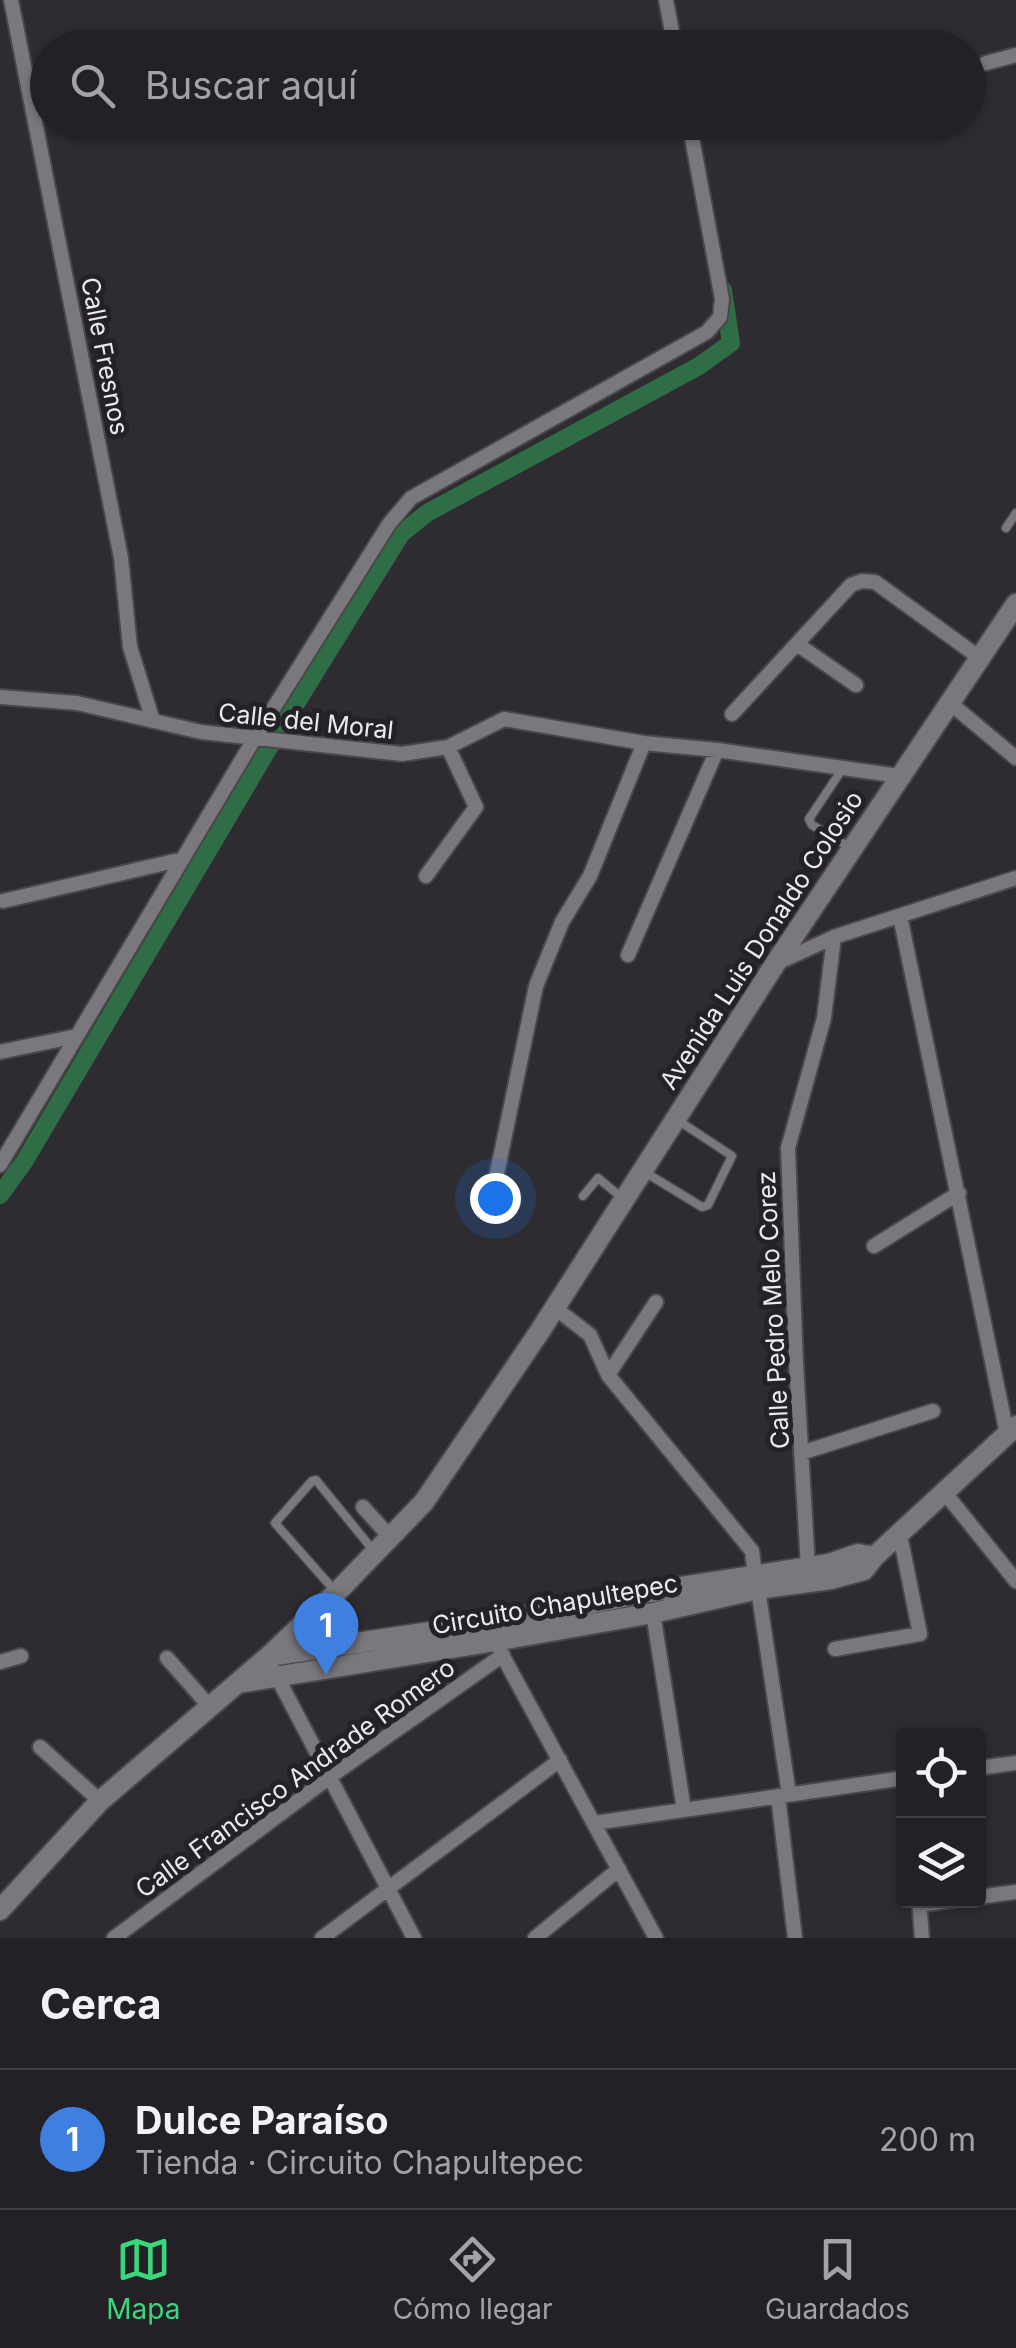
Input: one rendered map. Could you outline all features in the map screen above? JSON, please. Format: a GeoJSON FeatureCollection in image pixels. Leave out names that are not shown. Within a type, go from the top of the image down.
{"type":"FeatureCollection","features":[{"type":"Feature","properties":{"kind":"main road","name":"Avenida Luis Donaldo Colosio"},"geometry":{"type":"LineString","coordinates":[[0,1910],[100,1801],[269,1656],[424,1502],[556,1308],[851,848],[1016,604]]}},
{"type":"Feature","properties":{"kind":"main road","name":"Circuito Chapultepec"},"geometry":{"type":"LineString","coordinates":[[269,1656],[757,1581],[842,1576],[864,1570],[1011,1430]]}},
{"type":"Feature","properties":{"kind":"main road","name":"Circuito Chapultepec"},"geometry":{"type":"LineString","coordinates":[[238,1683],[499,1648],[653,1613],[858,1554],[874,1557]]}},
{"type":"Feature","properties":{"kind":"street","name":"Calle Fresnos"},"geometry":{"type":"LineString","coordinates":[[11,0],[30,96]]}},
{"type":"Feature","properties":{"kind":"street"},"geometry":{"type":"LineString","coordinates":[[666,0],[672,30]]}},
{"type":"Feature","properties":{"kind":"street"},"geometry":{"type":"LineString","coordinates":[[986,64],[1016,55]]}},
{"type":"Feature","properties":{"kind":"street","name":"Calle Fresnos"},"geometry":{"type":"LineString","coordinates":[[39,140],[118,539],[130,647],[154,721]]}},
{"type":"Feature","properties":{"kind":"street"},"geometry":{"type":"LineString","coordinates":[[0,1165],[389,524],[412,498],[708,332],[720,317],[722,299],[692,140]]}},
{"type":"Feature","properties":{"kind":"street"},"geometry":{"type":"LineString","coordinates":[[732,714],[851,586],[862,581],[875,582],[980,658]]}},
{"type":"Feature","properties":{"kind":"street"},"geometry":{"type":"LineString","coordinates":[[798,644],[856,685]]}},
{"type":"Feature","properties":{"kind":"street","name":"Calle del Moral"},"geometry":{"type":"LineString","coordinates":[[0,697],[77,703],[201,732],[402,754],[448,747],[504,719],[650,744],[899,776]]}},
{"type":"Feature","properties":{"kind":"street"},"geometry":{"type":"LineString","coordinates":[[950,703],[1016,758]]}},
{"type":"Feature","properties":{"kind":"street"},"geometry":{"type":"LineString","coordinates":[[497,1173],[536,986],[562,922],[590,876],[650,744]]}},
{"type":"Feature","properties":{"kind":"street"},"geometry":{"type":"LineString","coordinates":[[426,876],[476,807],[448,747]]}},
{"type":"Feature","properties":{"kind":"street"},"geometry":{"type":"LineString","coordinates":[[628,955],[711,750]]}},
{"type":"Feature","properties":{"kind":"street"},"geometry":{"type":"LineString","coordinates":[[3,902],[184,859]]}},
{"type":"Feature","properties":{"kind":"street"},"geometry":{"type":"LineString","coordinates":[[775,964],[834,937],[1016,878]]}},
{"type":"Feature","properties":{"kind":"street"},"geometry":{"type":"LineString","coordinates":[[900,916],[1011,1430]]}},
{"type":"Feature","properties":{"kind":"street","name":"Calle Pedro Melo Corez"},"geometry":{"type":"LineString","coordinates":[[808,1567],[788,1148],[824,1018],[834,937]]}},
{"type":"Feature","properties":{"kind":"street"},"geometry":{"type":"LineString","coordinates":[[0,1052],[77,1036]]}},
{"type":"Feature","properties":{"kind":"street"},"geometry":{"type":"LineString","coordinates":[[874,1246],[959,1194]]}},
{"type":"Feature","properties":{"kind":"street"},"geometry":{"type":"LineString","coordinates":[[608,1375],[656,1302]]}},
{"type":"Feature","properties":{"kind":"street"},"geometry":{"type":"LineString","coordinates":[[556,1308],[590,1335],[608,1375],[752,1551],[784,1795],[795,1938]]}},
{"type":"Feature","properties":{"kind":"street"},"geometry":{"type":"LineString","coordinates":[[801,1453],[933,1411]]}},
{"type":"Feature","properties":{"kind":"street"},"geometry":{"type":"LineString","coordinates":[[945,1492],[1016,1581]]}},
{"type":"Feature","properties":{"kind":"street"},"geometry":{"type":"LineString","coordinates":[[363,1507],[383,1546]]}},
{"type":"Feature","properties":{"kind":"street"},"geometry":{"type":"LineString","coordinates":[[835,1650],[920,1634],[900,1535]]}},
{"type":"Feature","properties":{"kind":"street"},"geometry":{"type":"LineString","coordinates":[[653,1613],[684,1810]]}},
{"type":"Feature","properties":{"kind":"street"},"geometry":{"type":"LineString","coordinates":[[499,1648],[656,1938]]}},
{"type":"Feature","properties":{"kind":"street","name":"Calle Francisco Andrade Romero"},"geometry":{"type":"LineString","coordinates":[[114,1938],[499,1648]]}},
{"type":"Feature","properties":{"kind":"street"},"geometry":{"type":"LineString","coordinates":[[0,1662],[21,1656]]}},
{"type":"Feature","properties":{"kind":"street"},"geometry":{"type":"LineString","coordinates":[[269,1656],[276,1678],[414,1938]]}},
{"type":"Feature","properties":{"kind":"street"},"geometry":{"type":"LineString","coordinates":[[167,1658],[210,1707]]}},
{"type":"Feature","properties":{"kind":"street"},"geometry":{"type":"LineString","coordinates":[[40,1747],[100,1801]]}},
{"type":"Feature","properties":{"kind":"street"},"geometry":{"type":"LineString","coordinates":[[322,1938],[560,1760]]}},
{"type":"Feature","properties":{"kind":"street"},"geometry":{"type":"LineString","coordinates":[[986,1767],[1016,1763]]}},
{"type":"Feature","properties":{"kind":"street"},"geometry":{"type":"LineString","coordinates":[[594,1822],[896,1781]]}},
{"type":"Feature","properties":{"kind":"street"},"geometry":{"type":"LineString","coordinates":[[535,1938],[619,1869]]}},
{"type":"Feature","properties":{"kind":"street"},"geometry":{"type":"LineString","coordinates":[[986,1896],[1016,1892]]}},
{"type":"Feature","properties":{"kind":"street"},"geometry":{"type":"LineString","coordinates":[[919,1908],[922,1938]]}},
{"type":"Feature","properties":{"kind":"lane"},"geometry":{"type":"LineString","coordinates":[[1006,528],[1016,513]]}},
{"type":"Feature","properties":{"kind":"lane"},"geometry":{"type":"LineString","coordinates":[[843,768],[809,818],[812,825],[851,848]]}},
{"type":"Feature","properties":{"kind":"lane"},"geometry":{"type":"LineString","coordinates":[[644,1171],[702,1207],[708,1205],[732,1156],[675,1118]]}},
{"type":"Feature","properties":{"kind":"lane"},"geometry":{"type":"LineString","coordinates":[[583,1196],[598,1178],[625,1200]]}},
{"type":"Feature","properties":{"kind":"lane"},"geometry":{"type":"LineString","coordinates":[[336,1592],[275,1523],[312,1481],[316,1480],[383,1546]]}},
{"type":"Feature","properties":{"kind":"waterway"},"geometry":{"type":"LineString","coordinates":[[0,1195],[24,1162],[274,739],[401,534],[427,513],[699,366],[731,343],[723,290]]}},
{"type":"Feature","properties":{"kind":"place","name":"Dulce Paraíso"},"geometry":{"type":"Point","coordinates":[326,1675]}}]}
